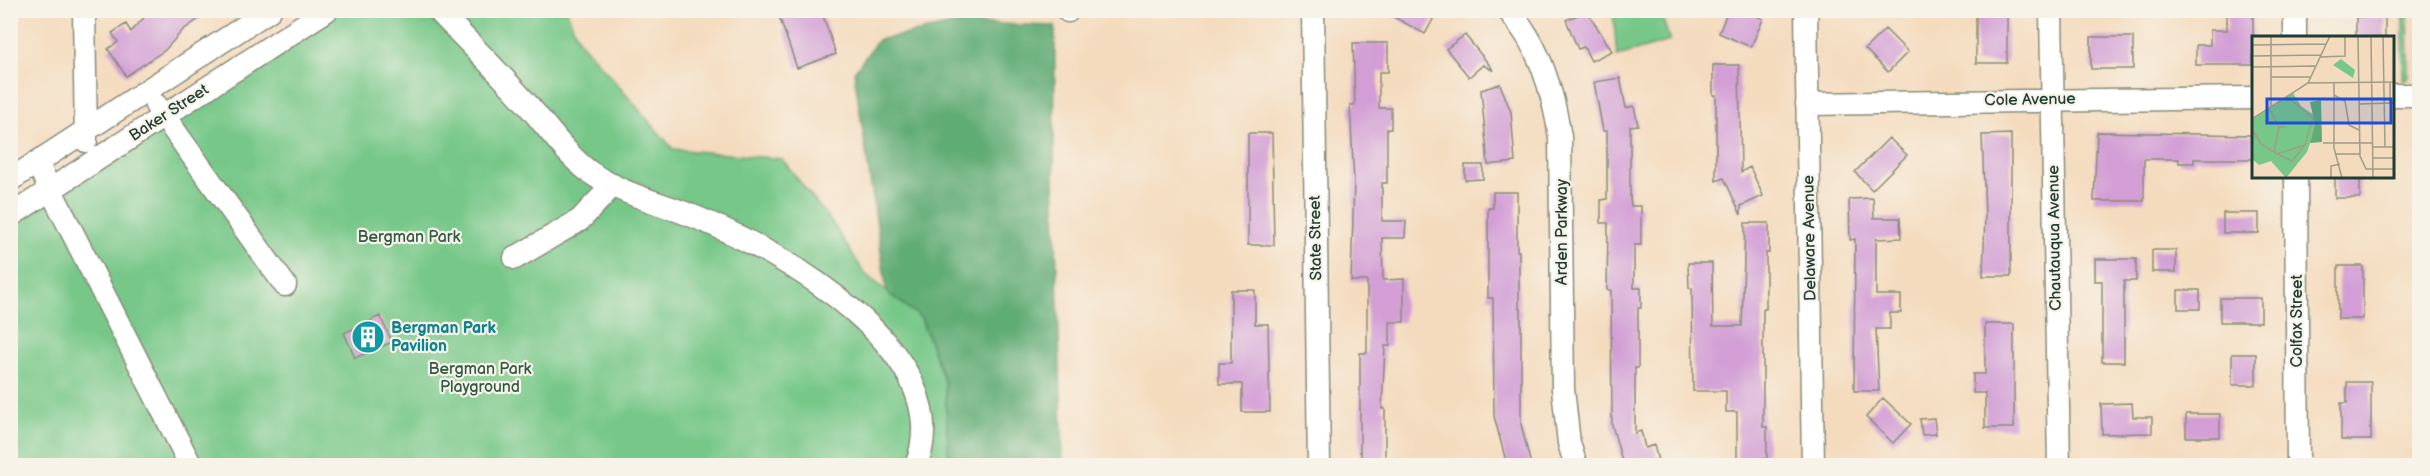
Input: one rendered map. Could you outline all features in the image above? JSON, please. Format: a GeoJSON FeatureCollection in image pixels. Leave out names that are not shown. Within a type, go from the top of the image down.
{"type":"FeatureCollection","features":[{"type":"Feature","properties":{"kind":"street"},"geometry":{"type":"LineString","coordinates":[[84,10],[86,167]]}},
{"type":"Feature","properties":{"kind":"street","name":"Baker Street"},"geometry":{"type":"LineString","coordinates":[[10,180],[270,10]]}},
{"type":"Feature","properties":{"kind":"street","name":"Baker Street"},"geometry":{"type":"LineString","coordinates":[[10,216],[327,10]]}},
{"type":"Feature","properties":{"kind":"street"},"geometry":{"type":"LineString","coordinates":[[438,10],[526,103],[575,160],[592,174],[613,185],[696,217],[770,252],[823,285],[862,319],[900,362],[915,387],[921,406],[922,451],[916,465]]}},
{"type":"Feature","properties":{"kind":"street","name":"State Street"},"geometry":{"type":"LineString","coordinates":[[1313,10],[1319,465]]}},
{"type":"Feature","properties":{"kind":"street","name":"Arden Parkway"},"geometry":{"type":"LineString","coordinates":[[1508,10],[1533,47],[1545,73],[1554,100],[1560,137],[1563,389],[1569,443],[1576,465]]}},
{"type":"Feature","properties":{"kind":"street","name":"Delaware Avenue"},"geometry":{"type":"LineString","coordinates":[[1806,10],[1813,465]]}},
{"type":"Feature","properties":{"kind":"street","name":"Chautauqua Avenue"},"geometry":{"type":"LineString","coordinates":[[2052,10],[2059,465]]}},
{"type":"Feature","properties":{"kind":"street"},"geometry":{"type":"LineString","coordinates":[[2295,10],[2295,36]]}},
{"type":"Feature","properties":{"kind":"street"},"geometry":{"type":"LineString","coordinates":[[147,91],[285,285]]}},
{"type":"Feature","properties":{"kind":"street"},"geometry":{"type":"LineString","coordinates":[[2394,95],[2420,95]]}},
{"type":"Feature","properties":{"kind":"street","name":"Cole Avenue"},"geometry":{"type":"LineString","coordinates":[[1808,104],[2252,98]]}},
{"type":"Feature","properties":{"kind":"street"},"geometry":{"type":"LineString","coordinates":[[37,163],[191,465]]}},
{"type":"Feature","properties":{"kind":"street","name":"Colfax Street"},"geometry":{"type":"LineString","coordinates":[[2296,178],[2298,465]]}},
{"type":"Feature","properties":{"kind":"street"},"geometry":{"type":"LineString","coordinates":[[515,258],[580,220],[613,185]]}},
{"type":"Feature","properties":{"kind":"green space","name":"Bergman Park"},"geometry":{"type":"Polygon","coordinates":[[[334,10],[567,11],[578,39],[673,149],[782,159],[835,227],[865,274],[921,318],[945,383],[949,465],[11,466],[11,224],[334,10]]]}},
{"type":"Feature","properties":{"kind":"green space"},"geometry":{"type":"Polygon","coordinates":[[[1613,11],[1660,11],[1670,41],[1617,56],[1613,11]]]}},
{"type":"Feature","properties":{"kind":"green space"},"geometry":{"type":"Polygon","coordinates":[[[2403,11],[2408,11],[2409,76],[2407,80],[2403,80],[2403,11]]]}},
{"type":"Feature","properties":{"kind":"green space"},"geometry":{"type":"Polygon","coordinates":[[[963,23],[1055,26],[1054,176],[1063,465],[949,465],[945,383],[921,318],[887,292],[854,72],[878,40],[963,23]]]}},
{"type":"Feature","properties":{"kind":"building"},"geometry":{"type":"Polygon","coordinates":[[[151,10],[212,10],[183,30],[165,50],[126,76],[108,49],[118,42],[112,33],[126,24],[131,32],[151,10]]]}},
{"type":"Feature","properties":{"kind":"building"},"geometry":{"type":"Polygon","coordinates":[[[777,10],[821,10],[836,54],[797,68],[777,10]]]}},
{"type":"Feature","properties":{"kind":"building"},"geometry":{"type":"Polygon","coordinates":[[[1381,10],[1438,10],[1425,34],[1381,10]]]}},
{"type":"Feature","properties":{"kind":"building"},"geometry":{"type":"Polygon","coordinates":[[[1728,10],[1744,10],[1763,19],[1751,47],[1719,33],[1728,10]]]}},
{"type":"Feature","properties":{"kind":"building"},"geometry":{"type":"Polygon","coordinates":[[[1976,10],[2007,10],[2007,63],[1976,63],[1976,10]]]}},
{"type":"Feature","properties":{"kind":"building"},"geometry":{"type":"Polygon","coordinates":[[[2227,10],[2253,10],[2252,65],[2196,65],[2196,45],[2210,45],[2210,30],[2227,30],[2227,10]]]}},
{"type":"Feature","properties":{"kind":"building"},"geometry":{"type":"Polygon","coordinates":[[[1587,11],[1612,51],[1591,61],[1584,47],[1578,49],[1566,20],[1587,11]]]}},
{"type":"Feature","properties":{"kind":"building"},"geometry":{"type":"Polygon","coordinates":[[[2356,17],[2385,17],[2385,36],[2356,36],[2356,17]]]}},
{"type":"Feature","properties":{"kind":"building"},"geometry":{"type":"Polygon","coordinates":[[[1885,29],[1908,52],[1888,72],[1865,49],[1885,29]]]}},
{"type":"Feature","properties":{"kind":"building"},"geometry":{"type":"Polygon","coordinates":[[[1465,35],[1494,71],[1483,65],[1469,77],[1446,49],[1465,35]]]}},
{"type":"Feature","properties":{"kind":"building"},"geometry":{"type":"Polygon","coordinates":[[[2091,37],[2133,37],[2133,69],[2091,69],[2091,37]]]}},
{"type":"Feature","properties":{"kind":"building"},"geometry":{"type":"Polygon","coordinates":[[[1353,43],[1388,43],[1388,72],[1379,72],[1379,108],[1391,108],[1391,129],[1387,129],[1387,183],[1382,183],[1382,221],[1406,221],[1405,238],[1382,238],[1383,280],[1404,279],[1404,322],[1390,322],[1390,346],[1385,346],[1382,409],[1385,409],[1385,465],[1361,465],[1360,452],[1360,353],[1367,353],[1367,281],[1351,281],[1354,183],[1350,105],[1355,105],[1353,43]]]}},
{"type":"Feature","properties":{"kind":"building"},"geometry":{"type":"Polygon","coordinates":[[[1713,65],[1739,65],[1741,172],[1750,167],[1763,196],[1741,206],[1741,215],[1724,178],[1716,181],[1716,95],[1713,95],[1713,65]]]}},
{"type":"Feature","properties":{"kind":"building"},"geometry":{"type":"Polygon","coordinates":[[[1620,78],[1626,108],[1634,106],[1638,125],[1630,126],[1630,199],[1631,206],[1641,206],[1641,245],[1634,245],[1634,288],[1641,288],[1641,308],[1638,308],[1638,368],[1635,368],[1635,433],[1641,431],[1645,448],[1654,445],[1658,461],[1639,465],[1623,465],[1612,425],[1611,290],[1607,290],[1608,223],[1601,223],[1601,200],[1607,199],[1607,131],[1603,131],[1594,82],[1620,78]]]}},
{"type":"Feature","properties":{"kind":"building"},"geometry":{"type":"Polygon","coordinates":[[[1500,84],[1511,112],[1515,162],[1488,165],[1481,90],[1500,84]]]}},
{"type":"Feature","properties":{"kind":"building"},"geometry":{"type":"Polygon","coordinates":[[[2097,132],[2252,135],[2252,159],[2194,159],[2194,163],[2179,163],[2179,159],[2144,159],[2144,201],[2094,201],[2097,132]]]}},
{"type":"Feature","properties":{"kind":"building"},"geometry":{"type":"Polygon","coordinates":[[[1248,133],[1272,133],[1274,245],[1248,245],[1248,133]]]}},
{"type":"Feature","properties":{"kind":"building"},"geometry":{"type":"Polygon","coordinates":[[[2011,134],[2011,276],[1983,276],[1985,215],[1982,135],[2011,134]]]}},
{"type":"Feature","properties":{"kind":"building"},"geometry":{"type":"Polygon","coordinates":[[[1889,138],[1907,155],[1872,190],[1855,172],[1889,138]]]}},
{"type":"Feature","properties":{"kind":"building"},"geometry":{"type":"Polygon","coordinates":[[[1465,165],[1483,165],[1483,179],[1465,180],[1465,165]]]}},
{"type":"Feature","properties":{"kind":"building"},"geometry":{"type":"Polygon","coordinates":[[[2335,178],[2360,178],[2360,198],[2335,198],[2335,178]]]}},
{"type":"Feature","properties":{"kind":"building"},"geometry":{"type":"Polygon","coordinates":[[[1493,192],[1517,192],[1517,251],[1519,251],[1519,309],[1521,309],[1521,424],[1531,465],[1507,465],[1494,416],[1493,298],[1488,298],[1488,208],[1493,208],[1493,192]]]}},
{"type":"Feature","properties":{"kind":"building"},"geometry":{"type":"Polygon","coordinates":[[[1873,198],[1874,218],[1900,218],[1901,238],[1876,239],[1876,295],[1901,295],[1901,313],[1890,313],[1890,329],[1876,329],[1879,391],[1854,391],[1855,239],[1850,240],[1849,199],[1873,198]]]}},
{"type":"Feature","properties":{"kind":"building"},"geometry":{"type":"Polygon","coordinates":[[[2223,213],[2259,213],[2259,233],[2223,233],[2223,213]]]}},
{"type":"Feature","properties":{"kind":"building"},"geometry":{"type":"Polygon","coordinates":[[[1745,223],[1769,223],[1769,253],[1766,253],[1766,309],[1763,309],[1763,427],[1767,427],[1767,459],[1737,459],[1737,412],[1726,412],[1726,391],[1693,391],[1692,288],[1689,288],[1688,263],[1712,263],[1713,326],[1742,326],[1745,223]]]}},
{"type":"Feature","properties":{"kind":"building"},"geometry":{"type":"Polygon","coordinates":[[[2152,250],[2176,250],[2176,272],[2152,272],[2152,250]]]}},
{"type":"Feature","properties":{"kind":"building"},"geometry":{"type":"Polygon","coordinates":[[[2095,259],[2136,259],[2136,281],[2124,281],[2124,362],[2102,362],[2102,281],[2095,281],[2095,259]]]}},
{"type":"Feature","properties":{"kind":"building"},"geometry":{"type":"Polygon","coordinates":[[[2338,266],[2363,266],[2363,319],[2338,319],[2338,266]]]}},
{"type":"Feature","properties":{"kind":"building"},"geometry":{"type":"Polygon","coordinates":[[[1231,290],[1255,290],[1255,324],[1268,324],[1270,412],[1242,412],[1242,384],[1219,384],[1219,363],[1231,363],[1231,290]]]}},
{"type":"Feature","properties":{"kind":"building"},"geometry":{"type":"Polygon","coordinates":[[[2178,290],[2200,290],[2200,309],[2178,309],[2178,290]]]}},
{"type":"Feature","properties":{"kind":"building"},"geometry":{"type":"Polygon","coordinates":[[[2220,298],[2261,298],[2261,322],[2220,322],[2220,298]]]}},
{"type":"Feature","properties":{"kind":"building","name":"Bergman Park Pavilion"},"geometry":{"type":"Polygon","coordinates":[[[380,316],[392,342],[355,358],[344,333],[380,316]]]}},
{"type":"Feature","properties":{"kind":"building"},"geometry":{"type":"Polygon","coordinates":[[[1985,324],[2014,324],[2014,428],[1985,428],[1985,393],[1973,393],[1973,374],[1985,374],[1985,324]]]}},
{"type":"Feature","properties":{"kind":"building"},"geometry":{"type":"Polygon","coordinates":[[[2232,354],[2256,354],[2256,385],[2232,385],[2232,354]]]}},
{"type":"Feature","properties":{"kind":"building"},"geometry":{"type":"Polygon","coordinates":[[[2347,382],[2371,382],[2371,440],[2341,440],[2341,403],[2347,403],[2347,382]]]}},
{"type":"Feature","properties":{"kind":"building"},"geometry":{"type":"Polygon","coordinates":[[[1883,398],[1911,424],[1893,443],[1866,417],[1883,398]]]}},
{"type":"Feature","properties":{"kind":"building"},"geometry":{"type":"Polygon","coordinates":[[[2132,403],[2133,417],[2152,417],[2152,433],[2102,434],[2101,404],[2132,403]]]}},
{"type":"Feature","properties":{"kind":"building"},"geometry":{"type":"Polygon","coordinates":[[[2186,414],[2220,414],[2220,437],[2186,437],[2186,414]]]}},
{"type":"Feature","properties":{"kind":"building"},"geometry":{"type":"Polygon","coordinates":[[[1934,418],[1936,434],[1922,435],[1920,419],[1934,418]]]}},
{"type":"Feature","properties":{"kind":"place","name":"Bergman Park Pavilion"},"geometry":{"type":"Point","coordinates":[368,337]}},
{"type":"Feature","properties":{"kind":"park label","name":"Bergman Park Playground"},"geometry":{"type":"Point","coordinates":[480,378]}}]}
